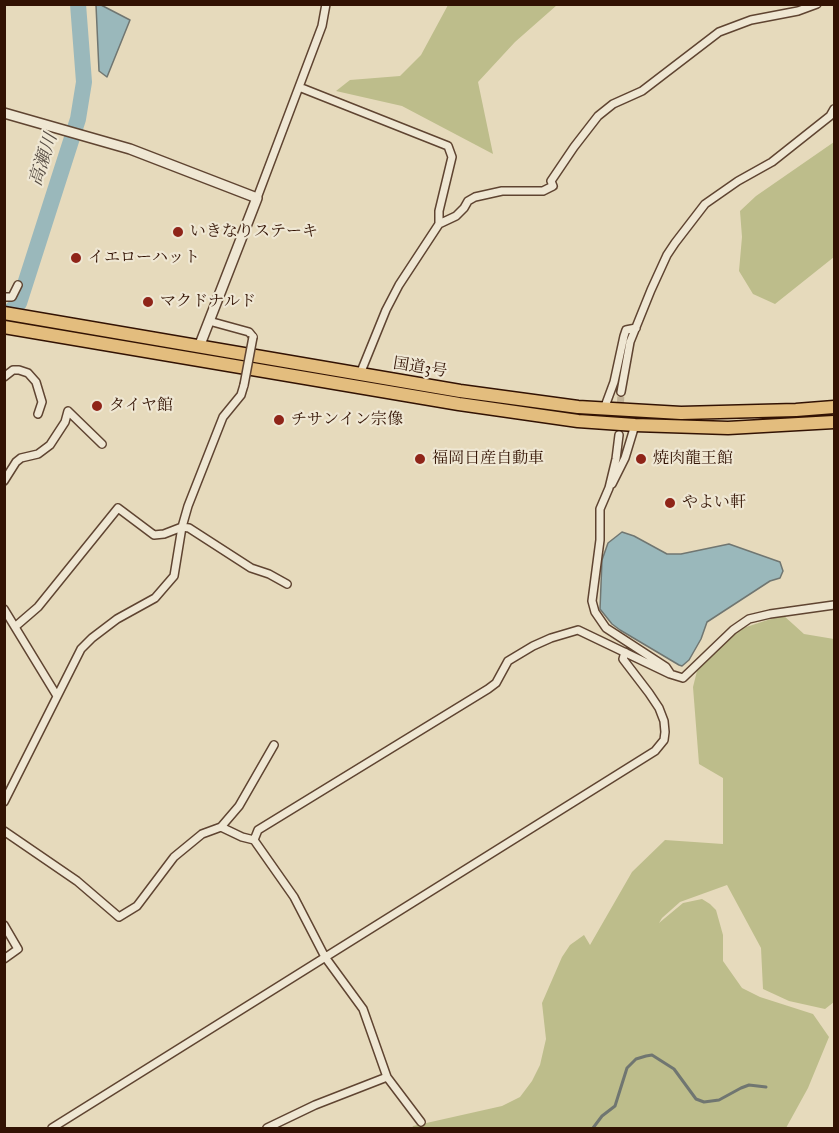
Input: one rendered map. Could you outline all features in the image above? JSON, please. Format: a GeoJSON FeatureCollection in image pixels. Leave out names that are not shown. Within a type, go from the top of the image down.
{"type":"FeatureCollection","features":[{"type":"Feature","properties":{"kind":"highway","name":"国道3号"},"geometry":{"type":"LineString","coordinates":[[4,313],[470,393],[604,409],[727,413],[834,407]]}},
{"type":"Feature","properties":{"kind":"highway","name":"国道3号"},"geometry":{"type":"LineString","coordinates":[[8,328],[506,412],[635,425],[728,428],[834,422]]}},
{"type":"Feature","properties":{"kind":"street"},"geometry":{"type":"LineString","coordinates":[[199,347],[322,26],[326,4]]}},
{"type":"Feature","properties":{"kind":"street"},"geometry":{"type":"LineString","coordinates":[[360,374],[386,310],[399,285],[439,224],[456,216],[468,201],[475,197],[502,191],[543,191],[553,186],[551,181],[598,116],[612,104],[642,91],[720,32],[751,20],[798,11],[817,4]]}},
{"type":"Feature","properties":{"kind":"street"},"geometry":{"type":"LineString","coordinates":[[299,87],[448,146],[452,157],[439,211],[439,224]]}},
{"type":"Feature","properties":{"kind":"street"},"geometry":{"type":"LineString","coordinates":[[621,392],[630,342],[667,255],[705,204],[738,181],[772,162],[830,116],[834,109]]}},
{"type":"Feature","properties":{"kind":"street"},"geometry":{"type":"LineString","coordinates":[[4,113],[130,149],[256,198]]}},
{"type":"Feature","properties":{"kind":"street"},"geometry":{"type":"LineString","coordinates":[[4,297],[12,297],[18,285]]}},
{"type":"Feature","properties":{"kind":"street"},"geometry":{"type":"LineString","coordinates":[[4,802],[81,649],[117,619],[155,598],[174,576],[188,506],[223,417],[241,395],[252,337],[249,332],[209,321]]}},
{"type":"Feature","properties":{"kind":"street"},"geometry":{"type":"LineString","coordinates":[[604,409],[614,382],[626,330],[636,328]]}},
{"type":"Feature","properties":{"kind":"street"},"geometry":{"type":"LineString","coordinates":[[4,377],[13,370],[19,370],[27,373],[36,381],[42,402],[38,414]]}},
{"type":"Feature","properties":{"kind":"street"},"geometry":{"type":"LineString","coordinates":[[4,481],[21,458],[38,454],[50,445],[65,422],[68,411],[102,444]]}},
{"type":"Feature","properties":{"kind":"street"},"geometry":{"type":"LineString","coordinates":[[635,425],[622,466],[600,510],[600,540],[592,601],[595,612],[606,628],[666,667],[670,674]]}},
{"type":"Feature","properties":{"kind":"street"},"geometry":{"type":"LineString","coordinates":[[609,488],[619,435]]}},
{"type":"Feature","properties":{"kind":"street"},"geometry":{"type":"LineString","coordinates":[[16,626],[38,607],[118,508],[154,535],[182,527],[189,528],[251,568],[287,584]]}},
{"type":"Feature","properties":{"kind":"street"},"geometry":{"type":"LineString","coordinates":[[254,840],[258,830],[488,689],[496,682],[508,661],[533,646],[578,630],[683,678],[733,630],[749,619],[834,605]]}},
{"type":"Feature","properties":{"kind":"street"},"geometry":{"type":"LineString","coordinates":[[4,609],[16,626],[28,652],[57,696]]}},
{"type":"Feature","properties":{"kind":"street"},"geometry":{"type":"LineString","coordinates":[[51,1128],[661,746],[665,732],[659,708],[623,659],[625,652]]}},
{"type":"Feature","properties":{"kind":"street"},"geometry":{"type":"LineString","coordinates":[[4,831],[77,881],[119,917],[137,906],[174,857],[202,834],[221,827],[239,806],[274,745]]}},
{"type":"Feature","properties":{"kind":"street"},"geometry":{"type":"LineString","coordinates":[[221,827],[254,840],[294,897],[325,957],[363,1009],[387,1077],[421,1122]]}},
{"type":"Feature","properties":{"kind":"street"},"geometry":{"type":"LineString","coordinates":[[4,925],[18,949],[4,959]]}},
{"type":"Feature","properties":{"kind":"street"},"geometry":{"type":"LineString","coordinates":[[267,1128],[315,1105],[387,1077]]}},
{"type":"Feature","properties":{"kind":"green space"},"geometry":{"type":"Polygon","coordinates":[[[448,5],[557,5],[515,42],[478,82],[493,154],[402,106],[336,91],[350,80],[400,76],[421,55],[448,5]]]}},
{"type":"Feature","properties":{"kind":"green space"},"geometry":{"type":"Polygon","coordinates":[[[834,142],[834,257],[775,304],[753,294],[739,271],[742,237],[740,211],[756,196],[834,142]]]}},
{"type":"Feature","properties":{"kind":"green space"},"geometry":{"type":"Polygon","coordinates":[[[783,615],[804,634],[834,639],[834,1002],[825,1009],[789,1001],[763,989],[761,948],[727,885],[680,902],[659,923],[683,903],[702,899],[710,904],[716,910],[723,935],[723,961],[742,988],[760,997],[813,1014],[829,1037],[808,1088],[786,1128],[412,1128],[502,1106],[520,1097],[540,1065],[546,1039],[542,1003],[562,957],[570,945],[584,935],[590,945],[632,872],[665,840],[723,844],[723,778],[699,764],[693,687],[697,671],[737,630],[783,615]]]}},
{"type":"Feature","properties":{"kind":"water"},"geometry":{"type":"Polygon","coordinates":[[[96,5],[101,5],[130,20],[107,77],[99,71],[96,5]]]}},
{"type":"Feature","properties":{"kind":"water"},"geometry":{"type":"Polygon","coordinates":[[[622,532],[667,554],[681,554],[729,544],[780,562],[783,571],[780,578],[770,581],[707,622],[701,639],[689,660],[682,666],[620,630],[600,609],[602,560],[608,543],[622,532]]]}},
{"type":"Feature","properties":{"kind":"waterway","name":"高瀬川"},"geometry":{"type":"LineString","coordinates":[[4,317],[19,303],[78,119],[84,82],[78,4]]}},
{"type":"Feature","properties":{"kind":"waterway"},"geometry":{"type":"LineString","coordinates":[[593,1128],[602,1116],[615,1106],[627,1068],[636,1059],[646,1056],[652,1055],[674,1069],[696,1099],[704,1102],[719,1100],[749,1085],[766,1087]]}},
{"type":"Feature","properties":{"kind":"tunnel"},"geometry":{"type":"LineString","coordinates":[[619,435],[621,392]]}},
{"type":"Feature","properties":{"kind":"place","name":"いきなりステーキ"},"geometry":{"type":"Point","coordinates":[178,232]}},
{"type":"Feature","properties":{"kind":"place","name":"イエローハット"},"geometry":{"type":"Point","coordinates":[76,258]}},
{"type":"Feature","properties":{"kind":"place","name":"マクドナルド"},"geometry":{"type":"Point","coordinates":[148,302]}},
{"type":"Feature","properties":{"kind":"place","name":"タイヤ館"},"geometry":{"type":"Point","coordinates":[97,406]}},
{"type":"Feature","properties":{"kind":"place","name":"チサンイン宗像"},"geometry":{"type":"Point","coordinates":[279,420]}},
{"type":"Feature","properties":{"kind":"place","name":"福岡日産自動車"},"geometry":{"type":"Point","coordinates":[420,459]}},
{"type":"Feature","properties":{"kind":"place","name":"焼肉龍王館"},"geometry":{"type":"Point","coordinates":[641,459]}},
{"type":"Feature","properties":{"kind":"place","name":"やよい軒"},"geometry":{"type":"Point","coordinates":[670,503]}}]}
